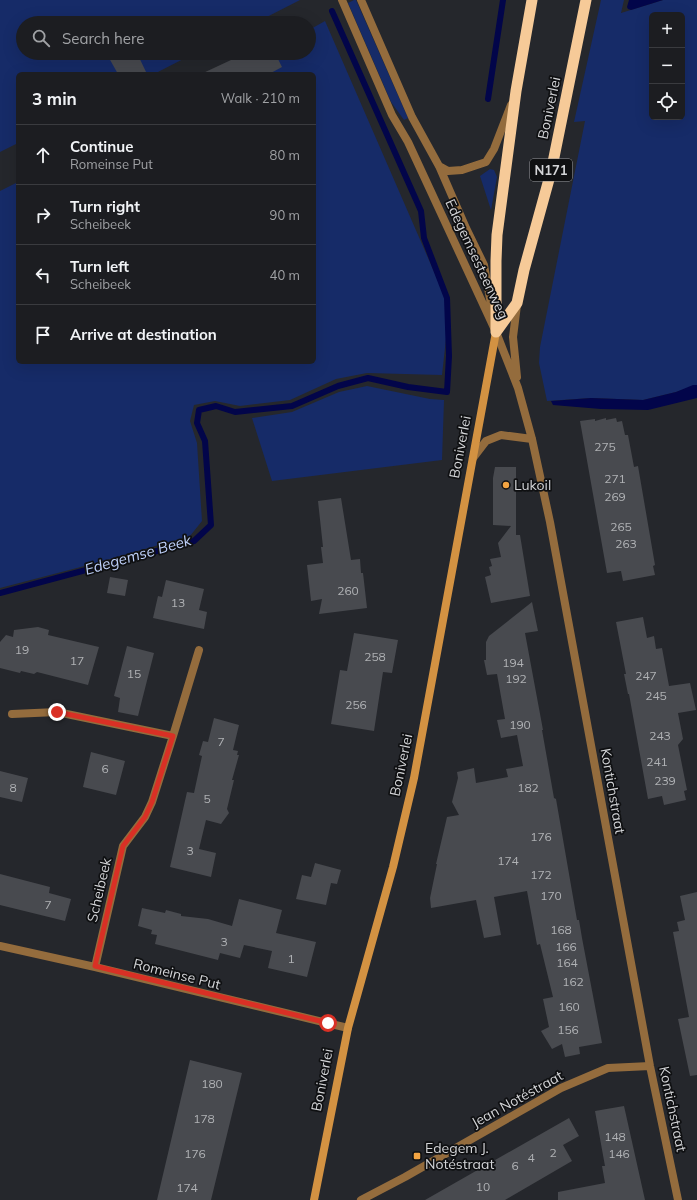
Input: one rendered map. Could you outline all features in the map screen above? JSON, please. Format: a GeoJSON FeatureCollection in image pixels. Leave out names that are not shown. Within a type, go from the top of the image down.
{"type":"FeatureCollection","features":[{"type":"Feature","properties":{"kind":"highway","name":"Boniverlei"},"geometry":{"type":"LineString","coordinates":[[496,332],[497,234],[516,91],[532,0]]}},
{"type":"Feature","properties":{"kind":"highway","name":"Boniverlei"},"geometry":{"type":"LineString","coordinates":[[496,332],[517,303],[524,270],[551,172],[586,0]]}},
{"type":"Feature","properties":{"kind":"main road","name":"Boniverlei"},"geometry":{"type":"LineString","coordinates":[[314,1200],[348,1028],[393,867],[414,778],[496,332]]}},
{"type":"Feature","properties":{"kind":"street","name":"Edegemsesteenweg"},"geometry":{"type":"LineString","coordinates":[[342,0],[392,115],[408,142],[496,332]]}},
{"type":"Feature","properties":{"kind":"street","name":"Edegemsesteenweg"},"geometry":{"type":"LineString","coordinates":[[360,0],[412,117],[439,166],[484,265],[496,332]]}},
{"type":"Feature","properties":{"kind":"street","name":"Boniverlei"},"geometry":{"type":"LineString","coordinates":[[439,166],[448,171],[462,170],[486,162],[494,149],[516,91]]}},
{"type":"Feature","properties":{"kind":"street","name":"Kontichstraat"},"geometry":{"type":"LineString","coordinates":[[517,303],[513,337],[518,388]]}},
{"type":"Feature","properties":{"kind":"street","name":"Kontichstraat"},"geometry":{"type":"LineString","coordinates":[[496,332],[518,388],[532,439],[550,522],[650,1066],[678,1200]]}},
{"type":"Feature","properties":{"kind":"street"},"geometry":{"type":"LineString","coordinates":[[473,458],[486,441],[501,435],[532,439]]}},
{"type":"Feature","properties":{"kind":"street","name":"Scheibeek"},"geometry":{"type":"LineString","coordinates":[[95,966],[123,846],[145,817],[152,802],[199,650]]}},
{"type":"Feature","properties":{"kind":"street"},"geometry":{"type":"LineString","coordinates":[[12,714],[57,712],[173,736]]}},
{"type":"Feature","properties":{"kind":"street","name":"Romeinse Put"},"geometry":{"type":"LineString","coordinates":[[0,946],[95,966],[348,1028]]}},
{"type":"Feature","properties":{"kind":"street","name":"Jean Notéstraat"},"geometry":{"type":"LineString","coordinates":[[361,1200],[406,1177],[561,1088],[608,1068],[650,1066]]}},
{"type":"Feature","properties":{"kind":"shaded area"},"geometry":{"type":"Polygon","coordinates":[[[0,0],[300,0],[269,16],[16,16],[16,60],[181,60],[158,72],[16,72],[16,144],[0,152],[0,0]]]}},
{"type":"Feature","properties":{"kind":"shaded area"},"geometry":{"type":"Polygon","coordinates":[[[356,0],[408,118],[404,120],[391,102],[348,3],[356,0]]]}},
{"type":"Feature","properties":{"kind":"shaded area"},"geometry":{"type":"Polygon","coordinates":[[[601,0],[624,0],[621,13],[663,0],[697,0],[697,385],[643,400],[591,398],[547,401],[539,363],[540,347],[585,121],[574,122],[601,0]]]}},
{"type":"Feature","properties":{"kind":"shaded area"},"geometry":{"type":"Polygon","coordinates":[[[629,0],[663,0],[631,10],[627,7],[629,0]]]}},
{"type":"Feature","properties":{"kind":"shaded area"},"geometry":{"type":"Polygon","coordinates":[[[325,21],[445,297],[447,330],[442,375],[367,373],[336,379],[290,400],[240,406],[215,401],[194,405],[190,421],[197,443],[202,521],[190,536],[96,563],[0,588],[0,191],[16,183],[16,364],[316,364],[316,72],[231,72],[253,60],[316,60],[316,26],[325,21]]]}},
{"type":"Feature","properties":{"kind":"shaded area"},"geometry":{"type":"Polygon","coordinates":[[[490,169],[494,170],[497,177],[491,210],[480,176],[490,169]]]}},
{"type":"Feature","properties":{"kind":"shaded area"},"geometry":{"type":"Polygon","coordinates":[[[693,385],[697,385],[697,398],[648,410],[601,409],[553,405],[551,401],[591,398],[643,400],[676,392],[693,385]]]}},
{"type":"Feature","properties":{"kind":"shaded area"},"geometry":{"type":"Polygon","coordinates":[[[367,386],[430,399],[444,400],[442,460],[272,481],[252,418],[292,412],[339,392],[367,386]]]}},
{"type":"Feature","properties":{"kind":"building"},"geometry":{"type":"Polygon","coordinates":[[[110,60],[140,60],[146,72],[117,72],[110,60]]]}},
{"type":"Feature","properties":{"kind":"building"},"geometry":{"type":"Polygon","coordinates":[[[231,60],[278,60],[282,67],[273,72],[205,72],[231,60]]]}},
{"type":"Feature","properties":{"kind":"building"},"geometry":{"type":"Polygon","coordinates":[[[606,418],[606,420],[616,418],[617,422],[622,421],[625,435],[628,435],[634,467],[638,466],[655,565],[653,566],[655,575],[623,581],[621,571],[607,573],[580,421],[595,419],[595,421],[606,418]]]}},
{"type":"Feature","properties":{"kind":"building"},"geometry":{"type":"Polygon","coordinates":[[[495,467],[516,467],[516,535],[520,535],[530,596],[491,603],[485,577],[491,575],[489,567],[492,566],[490,559],[501,557],[498,543],[511,526],[493,525],[493,478],[495,467]]]}},
{"type":"Feature","properties":{"kind":"building"},"geometry":{"type":"Polygon","coordinates":[[[341,498],[351,560],[360,559],[367,608],[319,614],[322,599],[311,601],[307,565],[323,563],[321,547],[323,547],[318,501],[341,498]]]}},
{"type":"Feature","properties":{"kind":"building"},"geometry":{"type":"Polygon","coordinates":[[[110,577],[128,580],[125,596],[107,593],[110,577]]]}},
{"type":"Feature","properties":{"kind":"building"},"geometry":{"type":"Polygon","coordinates":[[[166,580],[204,589],[199,610],[207,612],[204,629],[153,618],[158,596],[162,597],[166,580]]]}},
{"type":"Feature","properties":{"kind":"building"},"geometry":{"type":"Polygon","coordinates":[[[532,602],[538,631],[525,633],[554,798],[556,799],[577,920],[579,920],[602,1043],[579,1047],[580,1054],[565,1057],[562,1044],[552,1049],[541,1031],[549,1027],[543,999],[553,997],[540,944],[537,945],[527,891],[494,897],[501,935],[484,938],[476,900],[431,908],[430,898],[447,817],[459,815],[452,802],[458,778],[457,772],[474,768],[476,783],[508,777],[506,769],[523,766],[517,735],[501,738],[497,720],[505,719],[497,674],[487,675],[484,660],[486,660],[486,642],[489,636],[532,602]]]}},
{"type":"Feature","properties":{"kind":"building"},"geometry":{"type":"Polygon","coordinates":[[[643,617],[647,638],[654,636],[656,649],[662,648],[669,686],[690,683],[696,710],[678,713],[683,739],[678,745],[687,790],[684,791],[686,800],[664,805],[662,796],[648,799],[624,674],[626,674],[616,622],[643,617]]]}},
{"type":"Feature","properties":{"kind":"building"},"geometry":{"type":"Polygon","coordinates":[[[38,627],[49,630],[48,635],[99,647],[88,685],[37,672],[34,674],[21,671],[20,673],[0,668],[0,642],[6,635],[13,637],[14,630],[38,627]]]}},
{"type":"Feature","properties":{"kind":"building"},"geometry":{"type":"Polygon","coordinates":[[[354,633],[398,640],[392,673],[383,672],[374,731],[331,724],[340,670],[347,671],[354,633]]]}},
{"type":"Feature","properties":{"kind":"building"},"geometry":{"type":"Polygon","coordinates":[[[127,646],[154,653],[138,716],[118,712],[120,698],[114,696],[127,646]]]}},
{"type":"Feature","properties":{"kind":"building"},"geometry":{"type":"Polygon","coordinates":[[[214,718],[239,725],[233,750],[238,751],[237,755],[239,755],[232,780],[234,780],[227,809],[229,813],[221,824],[206,820],[199,849],[216,853],[211,877],[170,867],[187,792],[194,793],[202,756],[199,755],[203,741],[208,742],[214,718]]]}},
{"type":"Feature","properties":{"kind":"building"},"geometry":{"type":"Polygon","coordinates":[[[91,752],[125,761],[116,795],[83,787],[91,752]]]}},
{"type":"Feature","properties":{"kind":"building"},"geometry":{"type":"Polygon","coordinates":[[[0,771],[28,778],[22,802],[0,797],[0,771]]]}},
{"type":"Feature","properties":{"kind":"building"},"geometry":{"type":"Polygon","coordinates":[[[315,863],[341,870],[337,884],[331,883],[326,905],[296,899],[302,875],[311,877],[315,863]]]}},
{"type":"Feature","properties":{"kind":"building"},"geometry":{"type":"Polygon","coordinates":[[[0,874],[50,887],[49,893],[71,899],[65,921],[0,905],[0,874]]]}},
{"type":"Feature","properties":{"kind":"building"},"geometry":{"type":"Polygon","coordinates":[[[697,892],[697,1075],[690,1076],[678,1019],[689,1017],[673,932],[679,931],[677,922],[685,920],[680,896],[697,892]]]}},
{"type":"Feature","properties":{"kind":"building"},"geometry":{"type":"Polygon","coordinates":[[[239,899],[282,910],[276,933],[316,942],[307,977],[268,968],[272,951],[244,945],[240,958],[220,953],[218,960],[155,944],[157,935],[151,934],[152,930],[138,926],[142,908],[165,913],[166,910],[181,914],[181,916],[208,919],[232,926],[239,899]]]}},
{"type":"Feature","properties":{"kind":"building"},"geometry":{"type":"Polygon","coordinates":[[[190,1060],[242,1073],[211,1200],[157,1200],[190,1060]]]}},
{"type":"Feature","properties":{"kind":"building"},"geometry":{"type":"Polygon","coordinates":[[[624,1106],[645,1200],[558,1200],[558,1192],[605,1183],[602,1166],[605,1166],[595,1111],[624,1106]]]}},
{"type":"Feature","properties":{"kind":"building"},"geometry":{"type":"Polygon","coordinates":[[[569,1118],[579,1136],[563,1145],[572,1161],[505,1200],[425,1200],[569,1118]]]}},
{"type":"Feature","properties":{"kind":"waterway"},"geometry":{"type":"LineString","coordinates":[[488,99],[503,0]]}},
{"type":"Feature","properties":{"kind":"waterway","name":"Edegemse Beek"},"geometry":{"type":"LineString","coordinates":[[0,593],[194,541],[211,525],[205,441],[197,423],[199,410],[216,406],[235,412],[292,406],[338,386],[368,378],[408,387],[447,392],[449,356],[447,298],[424,238],[421,211],[332,11]]}},
{"type":"Feature","properties":{"kind":"place","name":"Lukoil"},"geometry":{"type":"Point","coordinates":[506,485]}},
{"type":"Feature","properties":{"kind":"place","name":"Edegem J. Notéstraat"},"geometry":{"type":"Point","coordinates":[417,1156]}},
{"type":"Feature","properties":{"kind":"route"},"geometry":{"type":"LineString","coordinates":[[57,712],[173,736],[152,802],[145,817],[123,846],[95,966],[145,980],[328,1023]]}}]}
